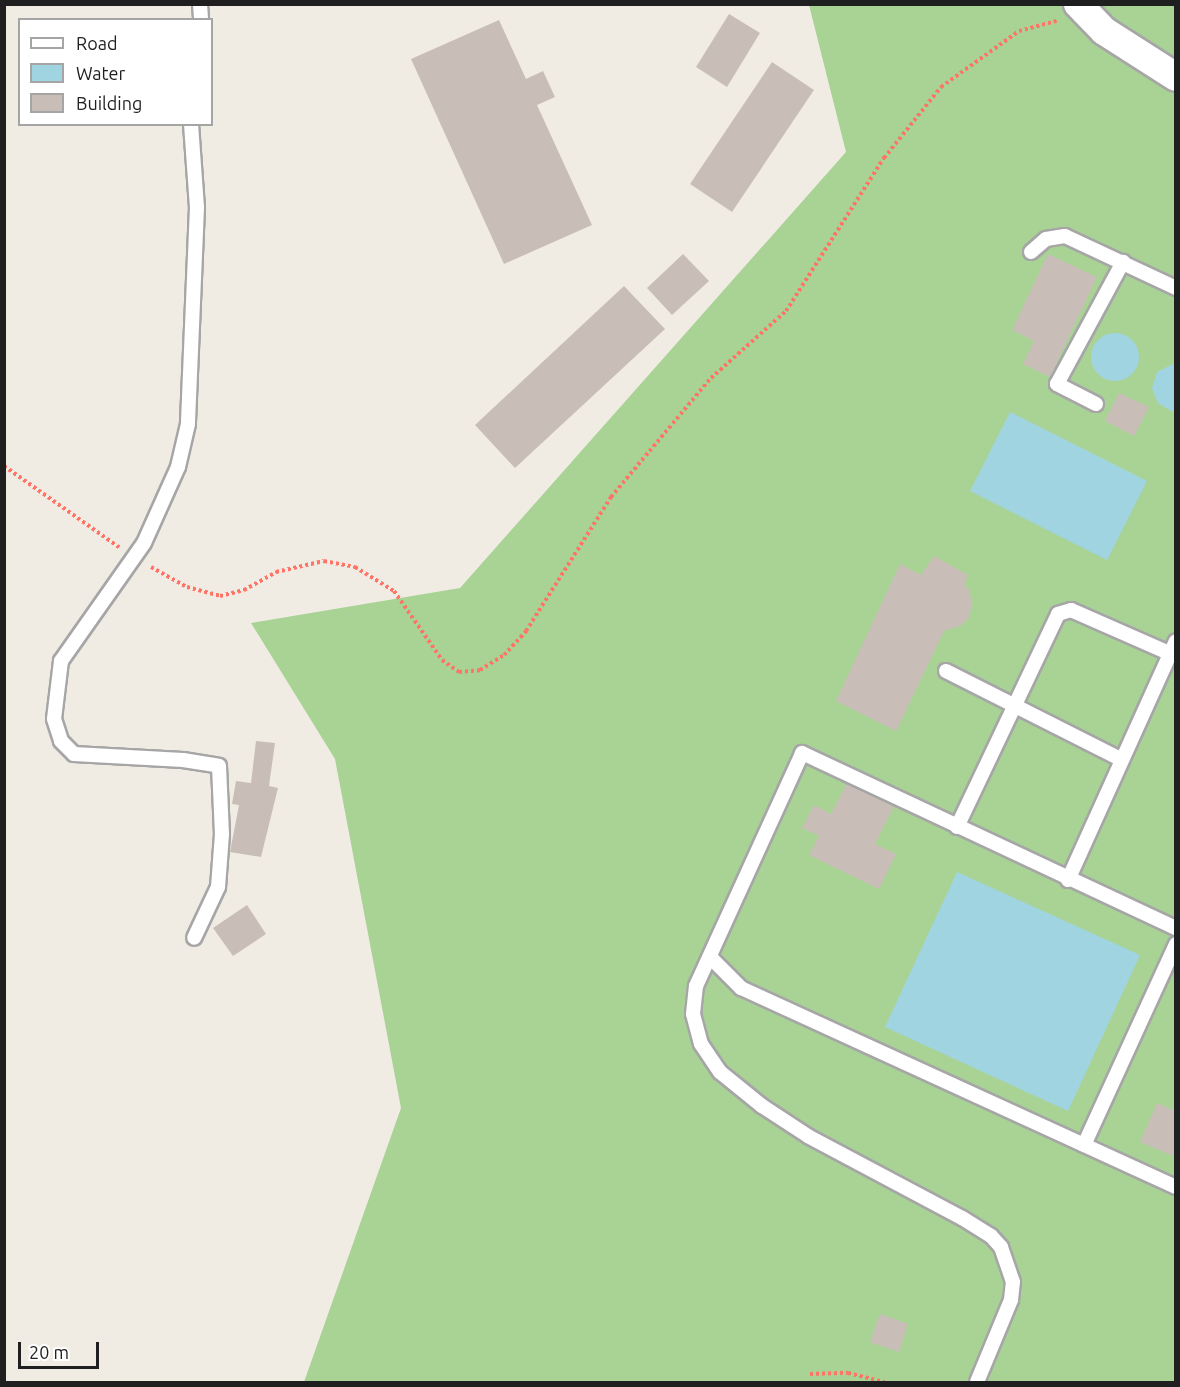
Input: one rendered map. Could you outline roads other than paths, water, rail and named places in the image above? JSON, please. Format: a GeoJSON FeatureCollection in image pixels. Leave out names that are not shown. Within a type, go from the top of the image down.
{"type":"FeatureCollection","features":[{"type":"Feature","properties":{"kind":"street"},"geometry":{"type":"LineString","coordinates":[[1082,9],[1104,30],[1176,77]]}},
{"type":"Feature","properties":{"kind":"lane"},"geometry":{"type":"LineString","coordinates":[[191,126],[197,207],[188,424],[178,467],[134,557],[61,661],[54,719],[61,741],[74,754],[183,760],[219,766],[222,834],[218,887],[194,938]]}},
{"type":"Feature","properties":{"kind":"lane"},"geometry":{"type":"LineString","coordinates":[[1031,252],[1047,239],[1065,236],[1176,288]]}},
{"type":"Feature","properties":{"kind":"lane"},"geometry":{"type":"LineString","coordinates":[[1096,404],[1057,384],[1123,262]]}},
{"type":"Feature","properties":{"kind":"lane"},"geometry":{"type":"LineString","coordinates":[[957,827],[1058,614],[1071,610],[1174,650],[1068,880]]}},
{"type":"Feature","properties":{"kind":"lane"},"geometry":{"type":"LineString","coordinates":[[946,671],[1122,760]]}},
{"type":"Feature","properties":{"kind":"lane"},"geometry":{"type":"LineString","coordinates":[[977,1383],[1011,1300],[1013,1281],[1001,1247],[991,1236],[962,1218],[808,1136],[762,1106],[720,1071],[701,1044],[693,1014],[696,986],[802,753],[1068,880],[1176,928]]}},
{"type":"Feature","properties":{"kind":"lane"},"geometry":{"type":"LineString","coordinates":[[1084,1145],[1176,944]]}},
{"type":"Feature","properties":{"kind":"lane"},"geometry":{"type":"LineString","coordinates":[[710,957],[741,988],[1176,1187]]}},
{"type":"Feature","properties":{"kind":"water"},"geometry":{"type":"Polygon","coordinates":[[[1110,333],[1120,333],[1132,340],[1139,352],[1139,362],[1132,374],[1120,381],[1110,381],[1095,370],[1091,362],[1091,352],[1102,337],[1110,333]]]}},
{"type":"Feature","properties":{"kind":"water"},"geometry":{"type":"Polygon","coordinates":[[[1175,363],[1175,411],[1171,411],[1158,403],[1152,388],[1157,372],[1175,363]]]}},
{"type":"Feature","properties":{"kind":"water"},"geometry":{"type":"Polygon","coordinates":[[[1010,412],[1147,481],[1107,560],[970,491],[1010,412]]]}},
{"type":"Feature","properties":{"kind":"water"},"geometry":{"type":"Polygon","coordinates":[[[957,872],[1140,955],[1068,1111],[885,1027],[957,872]]]}}]}
